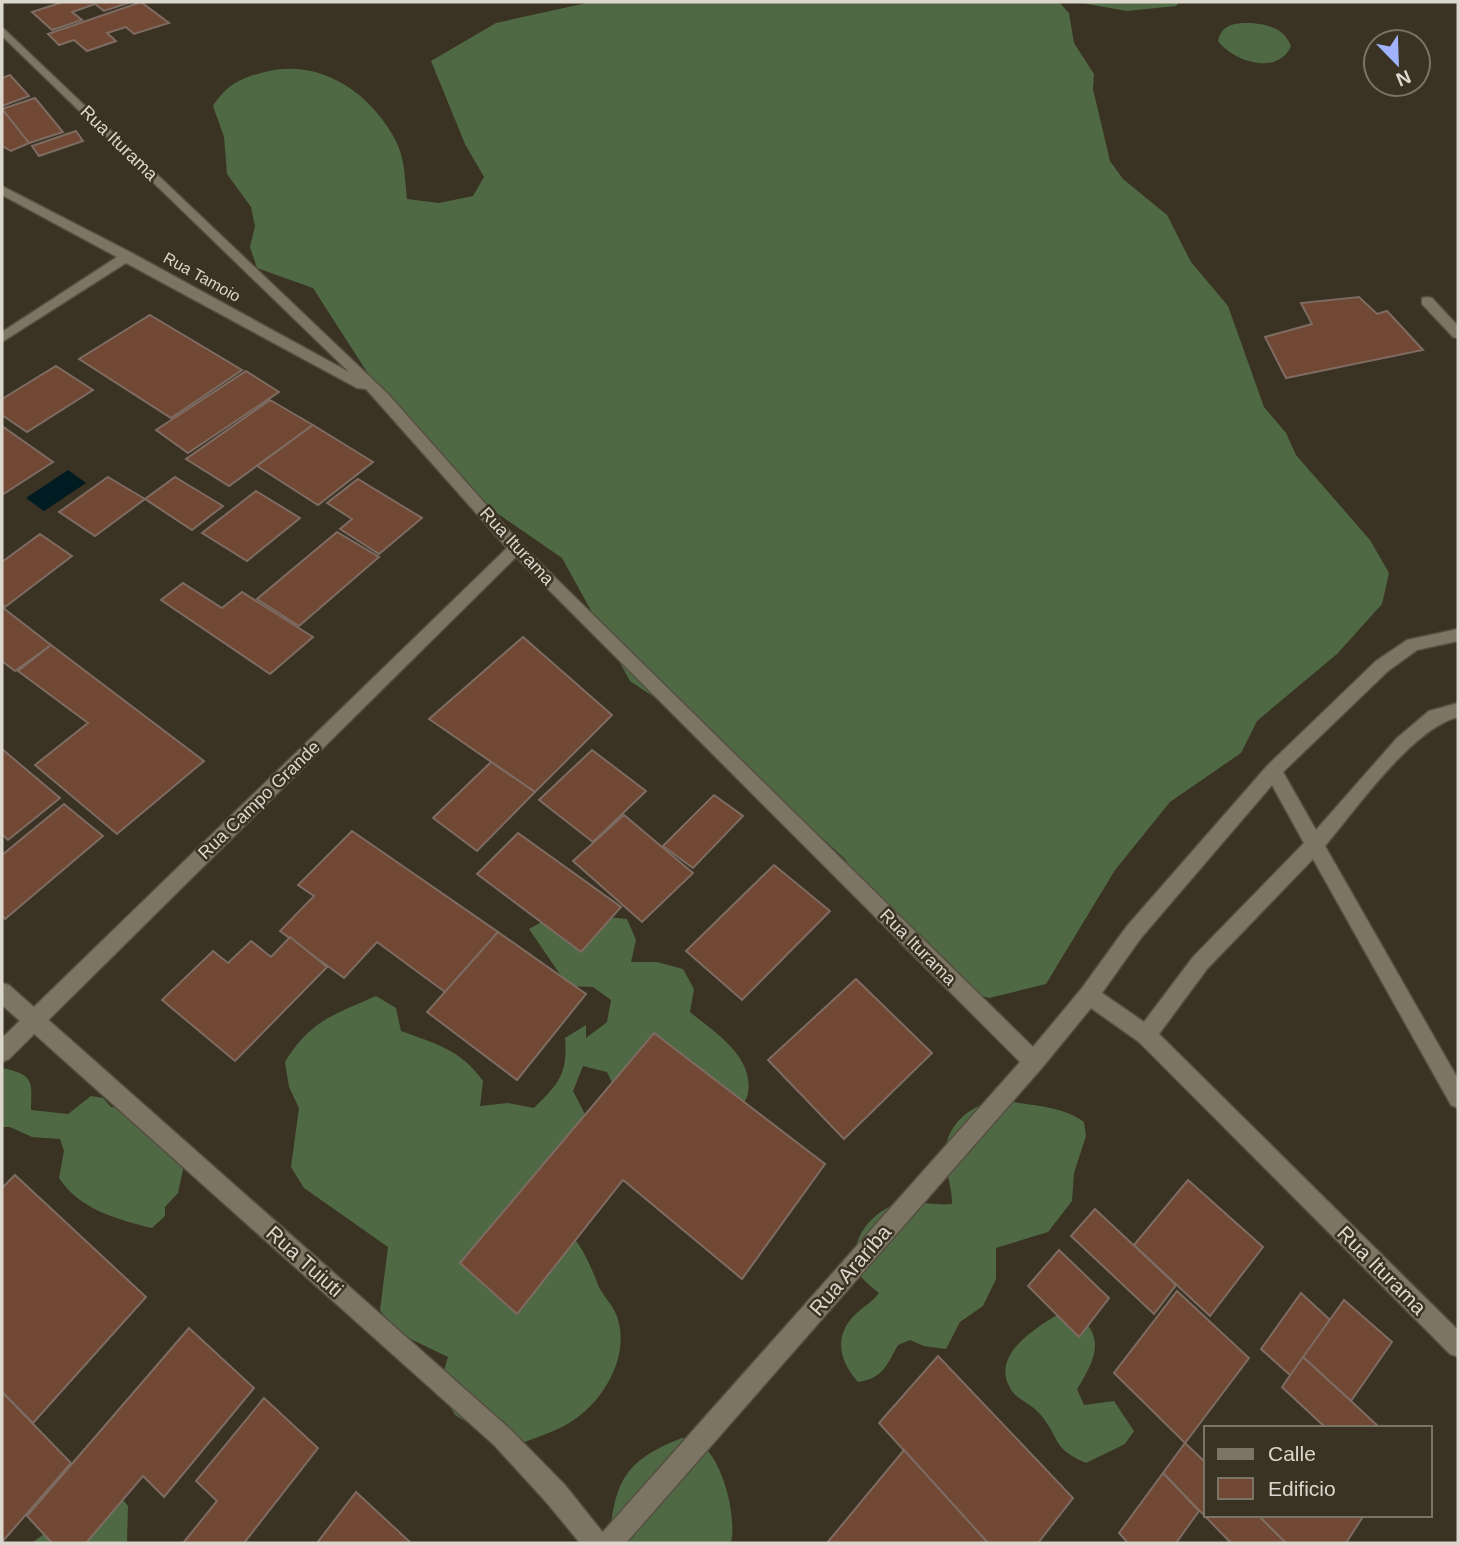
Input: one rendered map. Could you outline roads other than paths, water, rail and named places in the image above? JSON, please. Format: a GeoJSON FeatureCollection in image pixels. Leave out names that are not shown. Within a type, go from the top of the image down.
{"type":"FeatureCollection","features":[{"type":"Feature","properties":{"kind":"street","name":"Rua Iturama"},"geometry":{"type":"LineString","coordinates":[[2,30],[383,397],[516,548],[1034,1062]]}},
{"type":"Feature","properties":{"kind":"street","name":"Rua Tamoio"},"geometry":{"type":"LineString","coordinates":[[2,190],[128,256],[383,397]]}},
{"type":"Feature","properties":{"kind":"street"},"geometry":{"type":"LineString","coordinates":[[2,338],[128,256]]}},
{"type":"Feature","properties":{"kind":"street"},"geometry":{"type":"LineString","coordinates":[[1427,301],[1458,334]]}},
{"type":"Feature","properties":{"kind":"street","name":"Rua Campo Grande"},"geometry":{"type":"LineString","coordinates":[[2,1052],[516,548]]}},
{"type":"Feature","properties":{"kind":"street","name":"Rua Araríba"},"geometry":{"type":"LineString","coordinates":[[610,1543],[1034,1062],[1089,995],[1133,932],[1273,771],[1382,666],[1413,645],[1458,635]]}},
{"type":"Feature","properties":{"kind":"street"},"geometry":{"type":"LineString","coordinates":[[1146,1035],[1200,963],[1314,845],[1403,743],[1434,716],[1458,710]]}},
{"type":"Feature","properties":{"kind":"street"},"geometry":{"type":"LineString","coordinates":[[1273,771],[1458,1098]]}},
{"type":"Feature","properties":{"kind":"street","name":"Rua Tuiuti"},"geometry":{"type":"LineString","coordinates":[[2,992],[502,1437],[556,1494],[595,1543]]}},
{"type":"Feature","properties":{"kind":"street","name":"Rua Iturama"},"geometry":{"type":"LineString","coordinates":[[1089,995],[1146,1035],[1458,1346]]}},
{"type":"Feature","properties":{"kind":"water"},"geometry":{"type":"Polygon","coordinates":[[[68,470],[86,483],[44,511],[26,498],[68,470]]]}}]}
